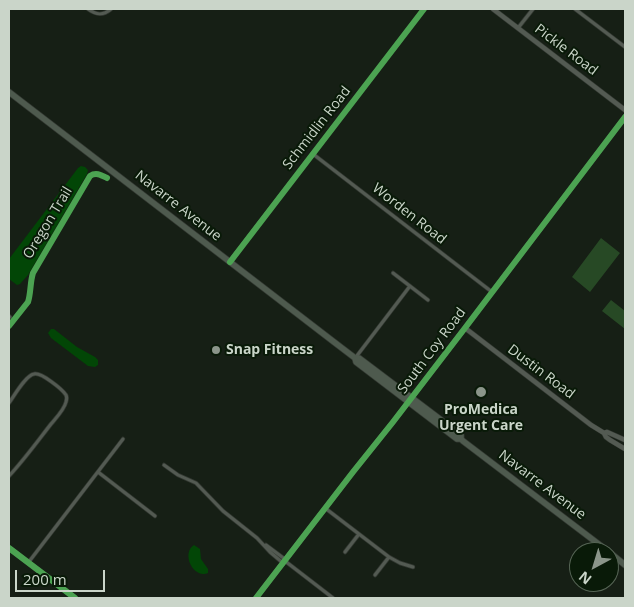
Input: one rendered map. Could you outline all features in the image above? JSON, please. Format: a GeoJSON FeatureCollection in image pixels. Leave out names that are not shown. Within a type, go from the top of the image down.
{"type":"FeatureCollection","features":[{"type":"Feature","properties":{"kind":"highway","name":"Navarre Avenue"},"geometry":{"type":"LineString","coordinates":[[9,92],[355,358],[356,362],[410,400]]}},
{"type":"Feature","properties":{"kind":"highway","name":"Navarre Avenue"},"geometry":{"type":"LineString","coordinates":[[355,358],[359,358],[373,368],[458,439],[461,439],[596,542]]}},
{"type":"Feature","properties":{"kind":"highway"},"geometry":{"type":"LineString","coordinates":[[360,364],[362,363],[373,368]]}},
{"type":"Feature","properties":{"kind":"street"},"geometry":{"type":"LineString","coordinates":[[88,9],[100,14],[106,13],[111,9]]}},
{"type":"Feature","properties":{"kind":"street","name":"Schmidlin Road"},"geometry":{"type":"LineString","coordinates":[[230,262],[424,9]]}},
{"type":"Feature","properties":{"kind":"street","name":"Pickle Road"},"geometry":{"type":"LineString","coordinates":[[494,9],[625,110]]}},
{"type":"Feature","properties":{"kind":"street"},"geometry":{"type":"LineString","coordinates":[[518,28],[533,9]]}},
{"type":"Feature","properties":{"kind":"street"},"geometry":{"type":"LineString","coordinates":[[575,9],[625,47]]}},
{"type":"Feature","properties":{"kind":"street","name":"South Coy Road"},"geometry":{"type":"LineString","coordinates":[[258,598],[625,117]]}},
{"type":"Feature","properties":{"kind":"street","name":"Worden Road"},"geometry":{"type":"LineString","coordinates":[[312,154],[492,292]]}},
{"type":"Feature","properties":{"kind":"street"},"geometry":{"type":"LineString","coordinates":[[393,273],[428,300]]}},
{"type":"Feature","properties":{"kind":"street"},"geometry":{"type":"LineString","coordinates":[[355,358],[410,286]]}},
{"type":"Feature","properties":{"kind":"street","name":"Dustin Road"},"geometry":{"type":"LineString","coordinates":[[465,328],[604,433],[606,437],[625,449]]}},
{"type":"Feature","properties":{"kind":"street"},"geometry":{"type":"LineString","coordinates":[[9,403],[26,380],[35,373],[42,375],[61,389],[67,399],[54,420],[9,476]]}},
{"type":"Feature","properties":{"kind":"street","name":"Dustin Road"},"geometry":{"type":"LineString","coordinates":[[604,433],[607,432],[625,440]]}},
{"type":"Feature","properties":{"kind":"street"},"geometry":{"type":"LineString","coordinates":[[28,563],[123,439]]}},
{"type":"Feature","properties":{"kind":"street"},"geometry":{"type":"LineString","coordinates":[[164,465],[178,475],[196,482],[223,511],[264,544],[270,552],[285,561],[333,598]]}},
{"type":"Feature","properties":{"kind":"street"},"geometry":{"type":"LineString","coordinates":[[98,472],[155,516]]}},
{"type":"Feature","properties":{"kind":"street"},"geometry":{"type":"LineString","coordinates":[[325,508],[389,557],[413,567]]}},
{"type":"Feature","properties":{"kind":"street"},"geometry":{"type":"LineString","coordinates":[[345,552],[359,534]]}},
{"type":"Feature","properties":{"kind":"street"},"geometry":{"type":"LineString","coordinates":[[9,548],[75,598]]}},
{"type":"Feature","properties":{"kind":"street"},"geometry":{"type":"LineString","coordinates":[[375,575],[389,557]]}},
{"type":"Feature","properties":{"kind":"shaded area"},"geometry":{"type":"Polygon","coordinates":[[[81,166],[88,170],[87,174],[28,275],[17,285],[9,279],[9,259],[81,166]]]}},
{"type":"Feature","properties":{"kind":"shaded area"},"geometry":{"type":"Polygon","coordinates":[[[601,238],[620,253],[590,292],[572,277],[601,238]]]}},
{"type":"Feature","properties":{"kind":"shaded area"},"geometry":{"type":"Polygon","coordinates":[[[611,300],[625,311],[625,329],[602,311],[611,300]]]}},
{"type":"Feature","properties":{"kind":"shaded area"},"geometry":{"type":"Polygon","coordinates":[[[51,329],[54,329],[77,347],[95,357],[98,360],[98,365],[95,367],[88,366],[51,338],[48,333],[51,329]]]}},
{"type":"Feature","properties":{"kind":"shaded area"},"geometry":{"type":"Polygon","coordinates":[[[194,545],[200,549],[201,559],[208,569],[208,573],[198,572],[190,564],[190,549],[194,545]]]}},
{"type":"Feature","properties":{"kind":"cycle path"},"geometry":{"type":"LineString","coordinates":[[230,262],[424,9]]}},
{"type":"Feature","properties":{"kind":"cycle path"},"geometry":{"type":"LineString","coordinates":[[256,598],[393,422],[625,117]]}},
{"type":"Feature","properties":{"kind":"cycle path","name":"Oregon Trail"},"geometry":{"type":"LineString","coordinates":[[9,326],[28,302],[33,273],[90,176],[96,174],[107,178]]}},
{"type":"Feature","properties":{"kind":"cycle path"},"geometry":{"type":"LineString","coordinates":[[9,548],[75,598]]}},
{"type":"Feature","properties":{"kind":"place","name":"Snap Fitness"},"geometry":{"type":"Point","coordinates":[216,350]}},
{"type":"Feature","properties":{"kind":"place","name":"ProMedica Urgent Care"},"geometry":{"type":"Point","coordinates":[481,392]}}]}
